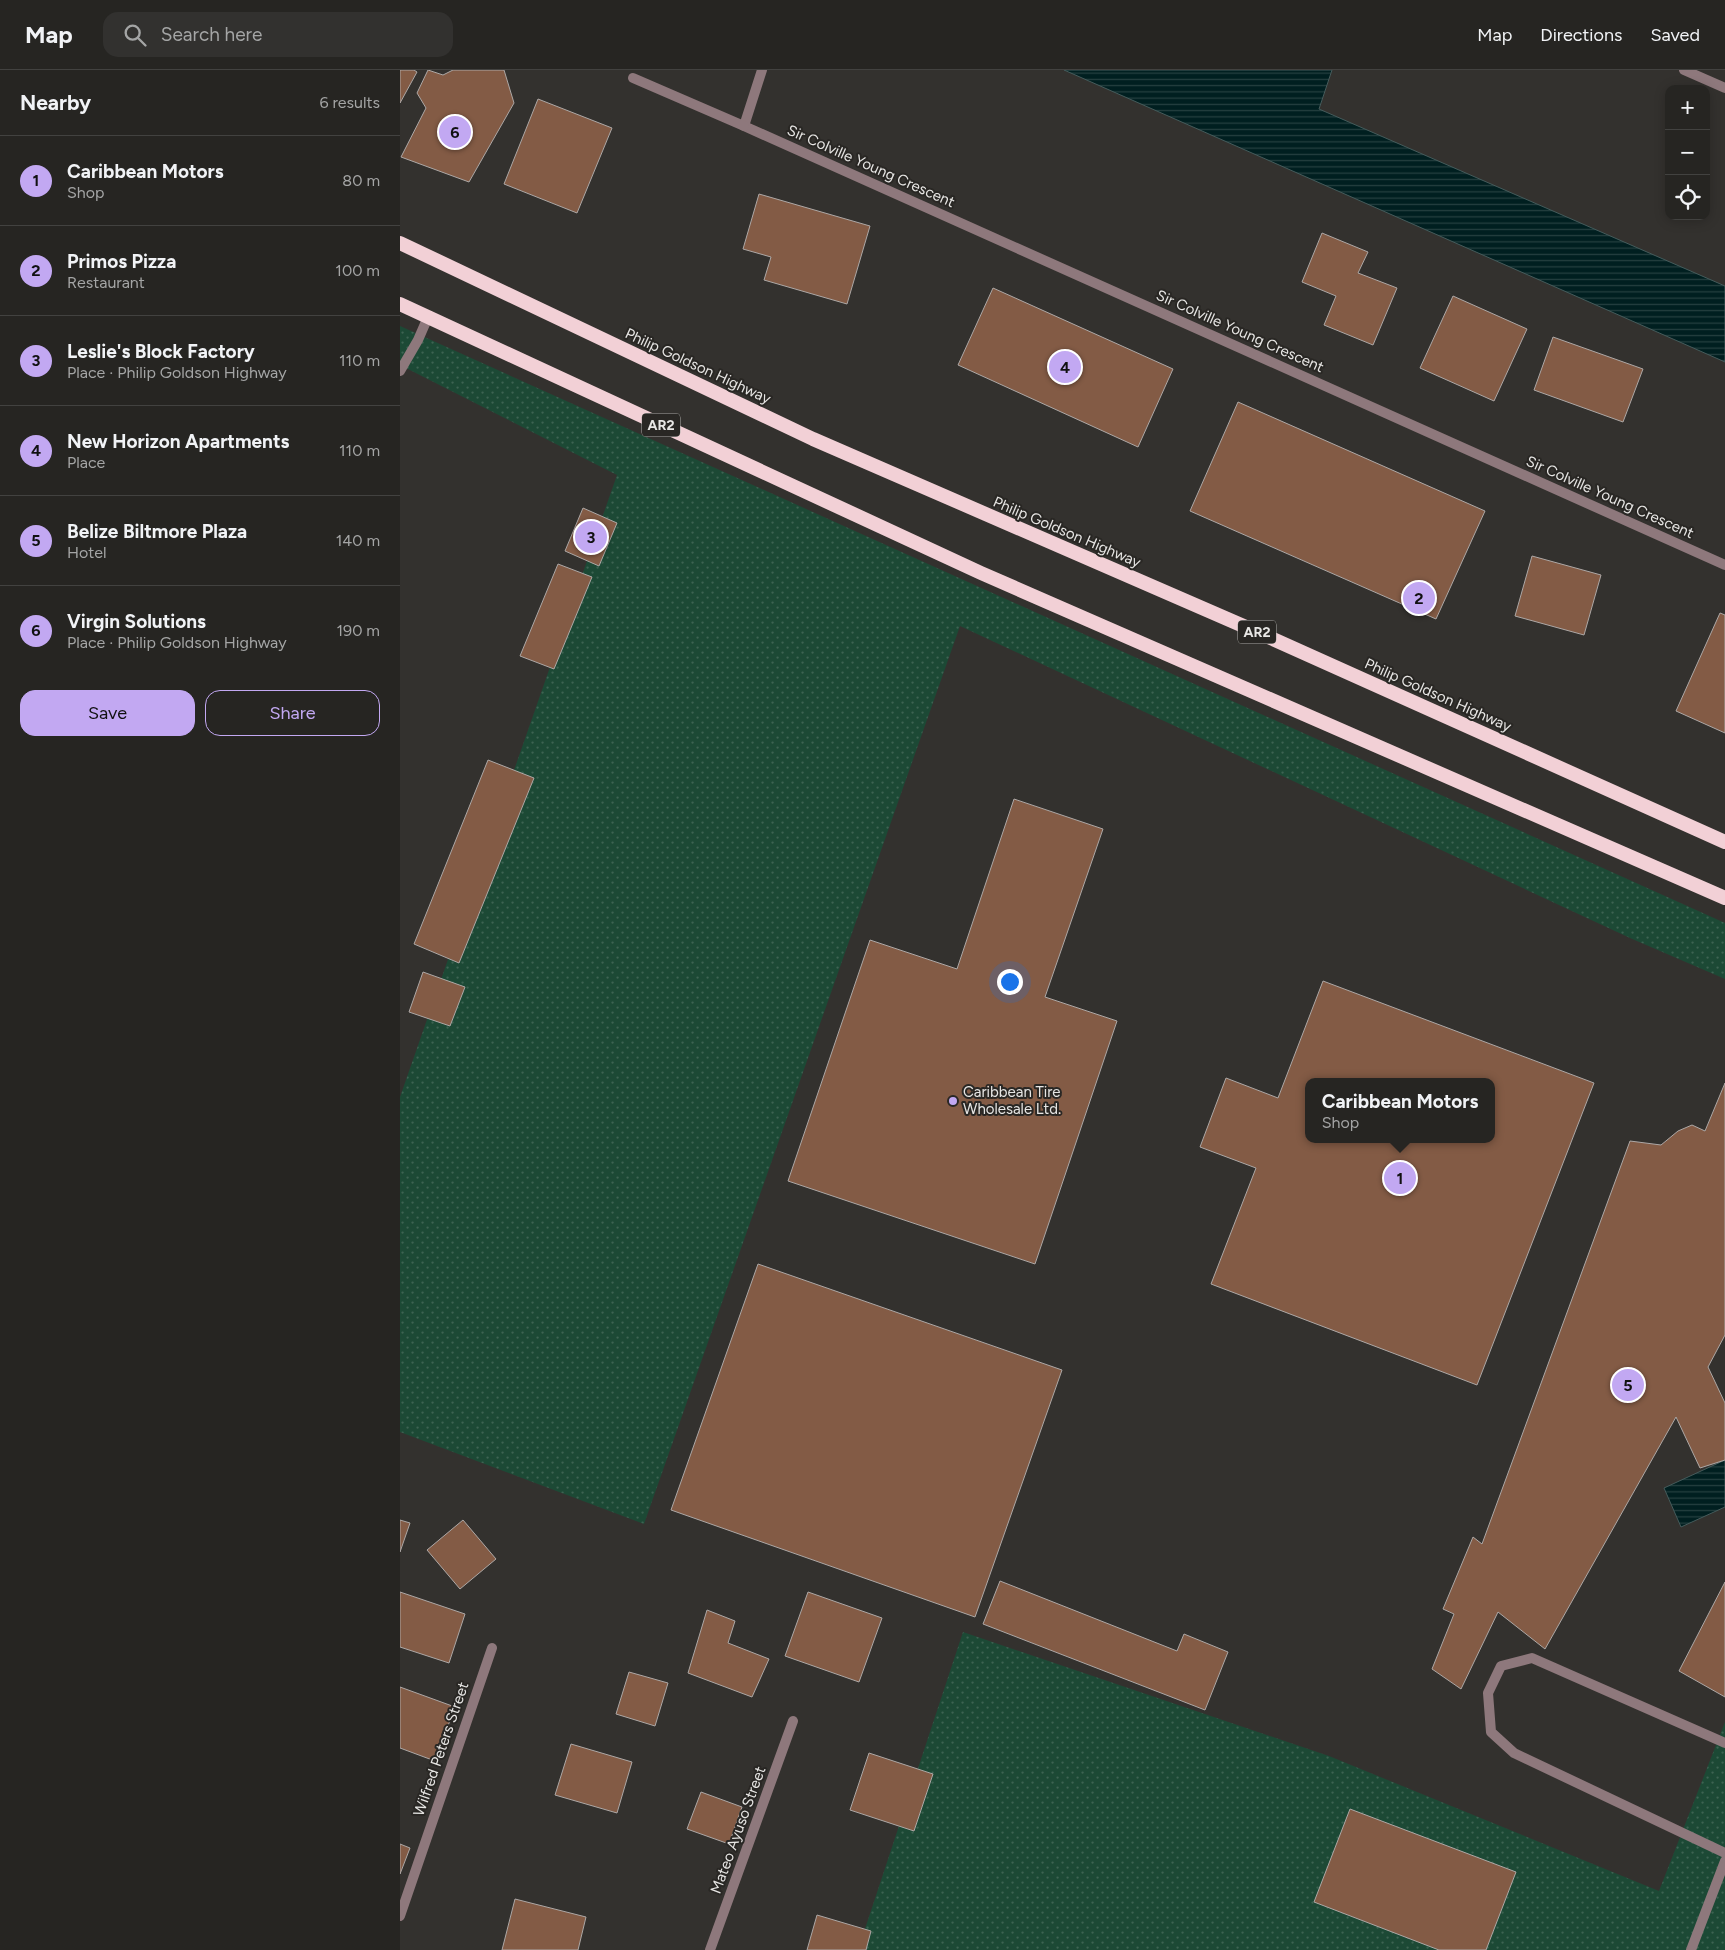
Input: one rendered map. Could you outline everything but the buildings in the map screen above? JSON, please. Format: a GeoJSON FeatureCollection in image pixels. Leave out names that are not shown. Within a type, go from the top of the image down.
{"type":"FeatureCollection","features":[{"type":"Feature","properties":{"kind":"highway","name":"Philip Goldson Highway"},"geometry":{"type":"LineString","coordinates":[[400,243],[813,439],[1255,631],[1725,842]]}},
{"type":"Feature","properties":{"kind":"highway","name":"AR2"},"geometry":{"type":"LineString","coordinates":[[400,304],[981,573],[1725,898]]}},
{"type":"Feature","properties":{"kind":"street"},"geometry":{"type":"LineString","coordinates":[[744,126],[762,70]]}},
{"type":"Feature","properties":{"kind":"street"},"geometry":{"type":"LineString","coordinates":[[1684,70],[1725,88]]}},
{"type":"Feature","properties":{"kind":"street","name":"Sir Colville Young Crescent"},"geometry":{"type":"LineString","coordinates":[[633,78],[1725,564]]}},
{"type":"Feature","properties":{"kind":"street"},"geometry":{"type":"LineString","coordinates":[[400,371],[418,340],[428,317]]}},
{"type":"Feature","properties":{"kind":"street","name":"Wilfred Peters Street"},"geometry":{"type":"LineString","coordinates":[[400,1916],[492,1648]]}},
{"type":"Feature","properties":{"kind":"street"},"geometry":{"type":"LineString","coordinates":[[1725,1743],[1532,1658],[1501,1666],[1488,1693],[1491,1732],[1514,1753],[1725,1852]]}},
{"type":"Feature","properties":{"kind":"street","name":"Mateo Ayuso Street"},"geometry":{"type":"LineString","coordinates":[[710,1950],[793,1721]]}},
{"type":"Feature","properties":{"kind":"street"},"geometry":{"type":"LineString","coordinates":[[1691,1950],[1725,1861]]}},
{"type":"Feature","properties":{"kind":"green space"},"geometry":{"type":"Polygon","coordinates":[[[400,326],[1725,923],[1725,979],[1630,938],[960,626],[644,1524],[400,1432],[400,1097],[617,475],[400,365],[400,326]]]}},
{"type":"Feature","properties":{"kind":"green space"},"geometry":{"type":"Polygon","coordinates":[[[963,1632],[1329,1756],[1659,1891],[1725,1722],[1725,1950],[858,1950],[963,1632]]]}},
{"type":"Feature","properties":{"kind":"water"},"geometry":{"type":"Polygon","coordinates":[[[1064,70],[1332,70],[1319,109],[1725,286],[1725,362],[1064,70]]]}},
{"type":"Feature","properties":{"kind":"water"},"geometry":{"type":"Polygon","coordinates":[[[1725,1460],[1725,1507],[1681,1527],[1664,1488],[1725,1460]]]}},
{"type":"Feature","properties":{"kind":"place","name":"Virgin Solutions"},"geometry":{"type":"Point","coordinates":[455,132]}},
{"type":"Feature","properties":{"kind":"place","name":"New Horizon Apartments"},"geometry":{"type":"Point","coordinates":[1065,367]}},
{"type":"Feature","properties":{"kind":"place","name":"Leslie's Block Factory"},"geometry":{"type":"Point","coordinates":[591,537]}},
{"type":"Feature","properties":{"kind":"place","name":"Primos Pizza"},"geometry":{"type":"Point","coordinates":[1419,598]}},
{"type":"Feature","properties":{"kind":"place","name":"Caribbean Tire Wholesale Ltd."},"geometry":{"type":"Point","coordinates":[953,1101]}},
{"type":"Feature","properties":{"kind":"place","name":"Caribbean Motors"},"geometry":{"type":"Point","coordinates":[1400,1178]}},
{"type":"Feature","properties":{"kind":"place","name":"Belize Biltmore Plaza"},"geometry":{"type":"Point","coordinates":[1628,1385]}}]}
